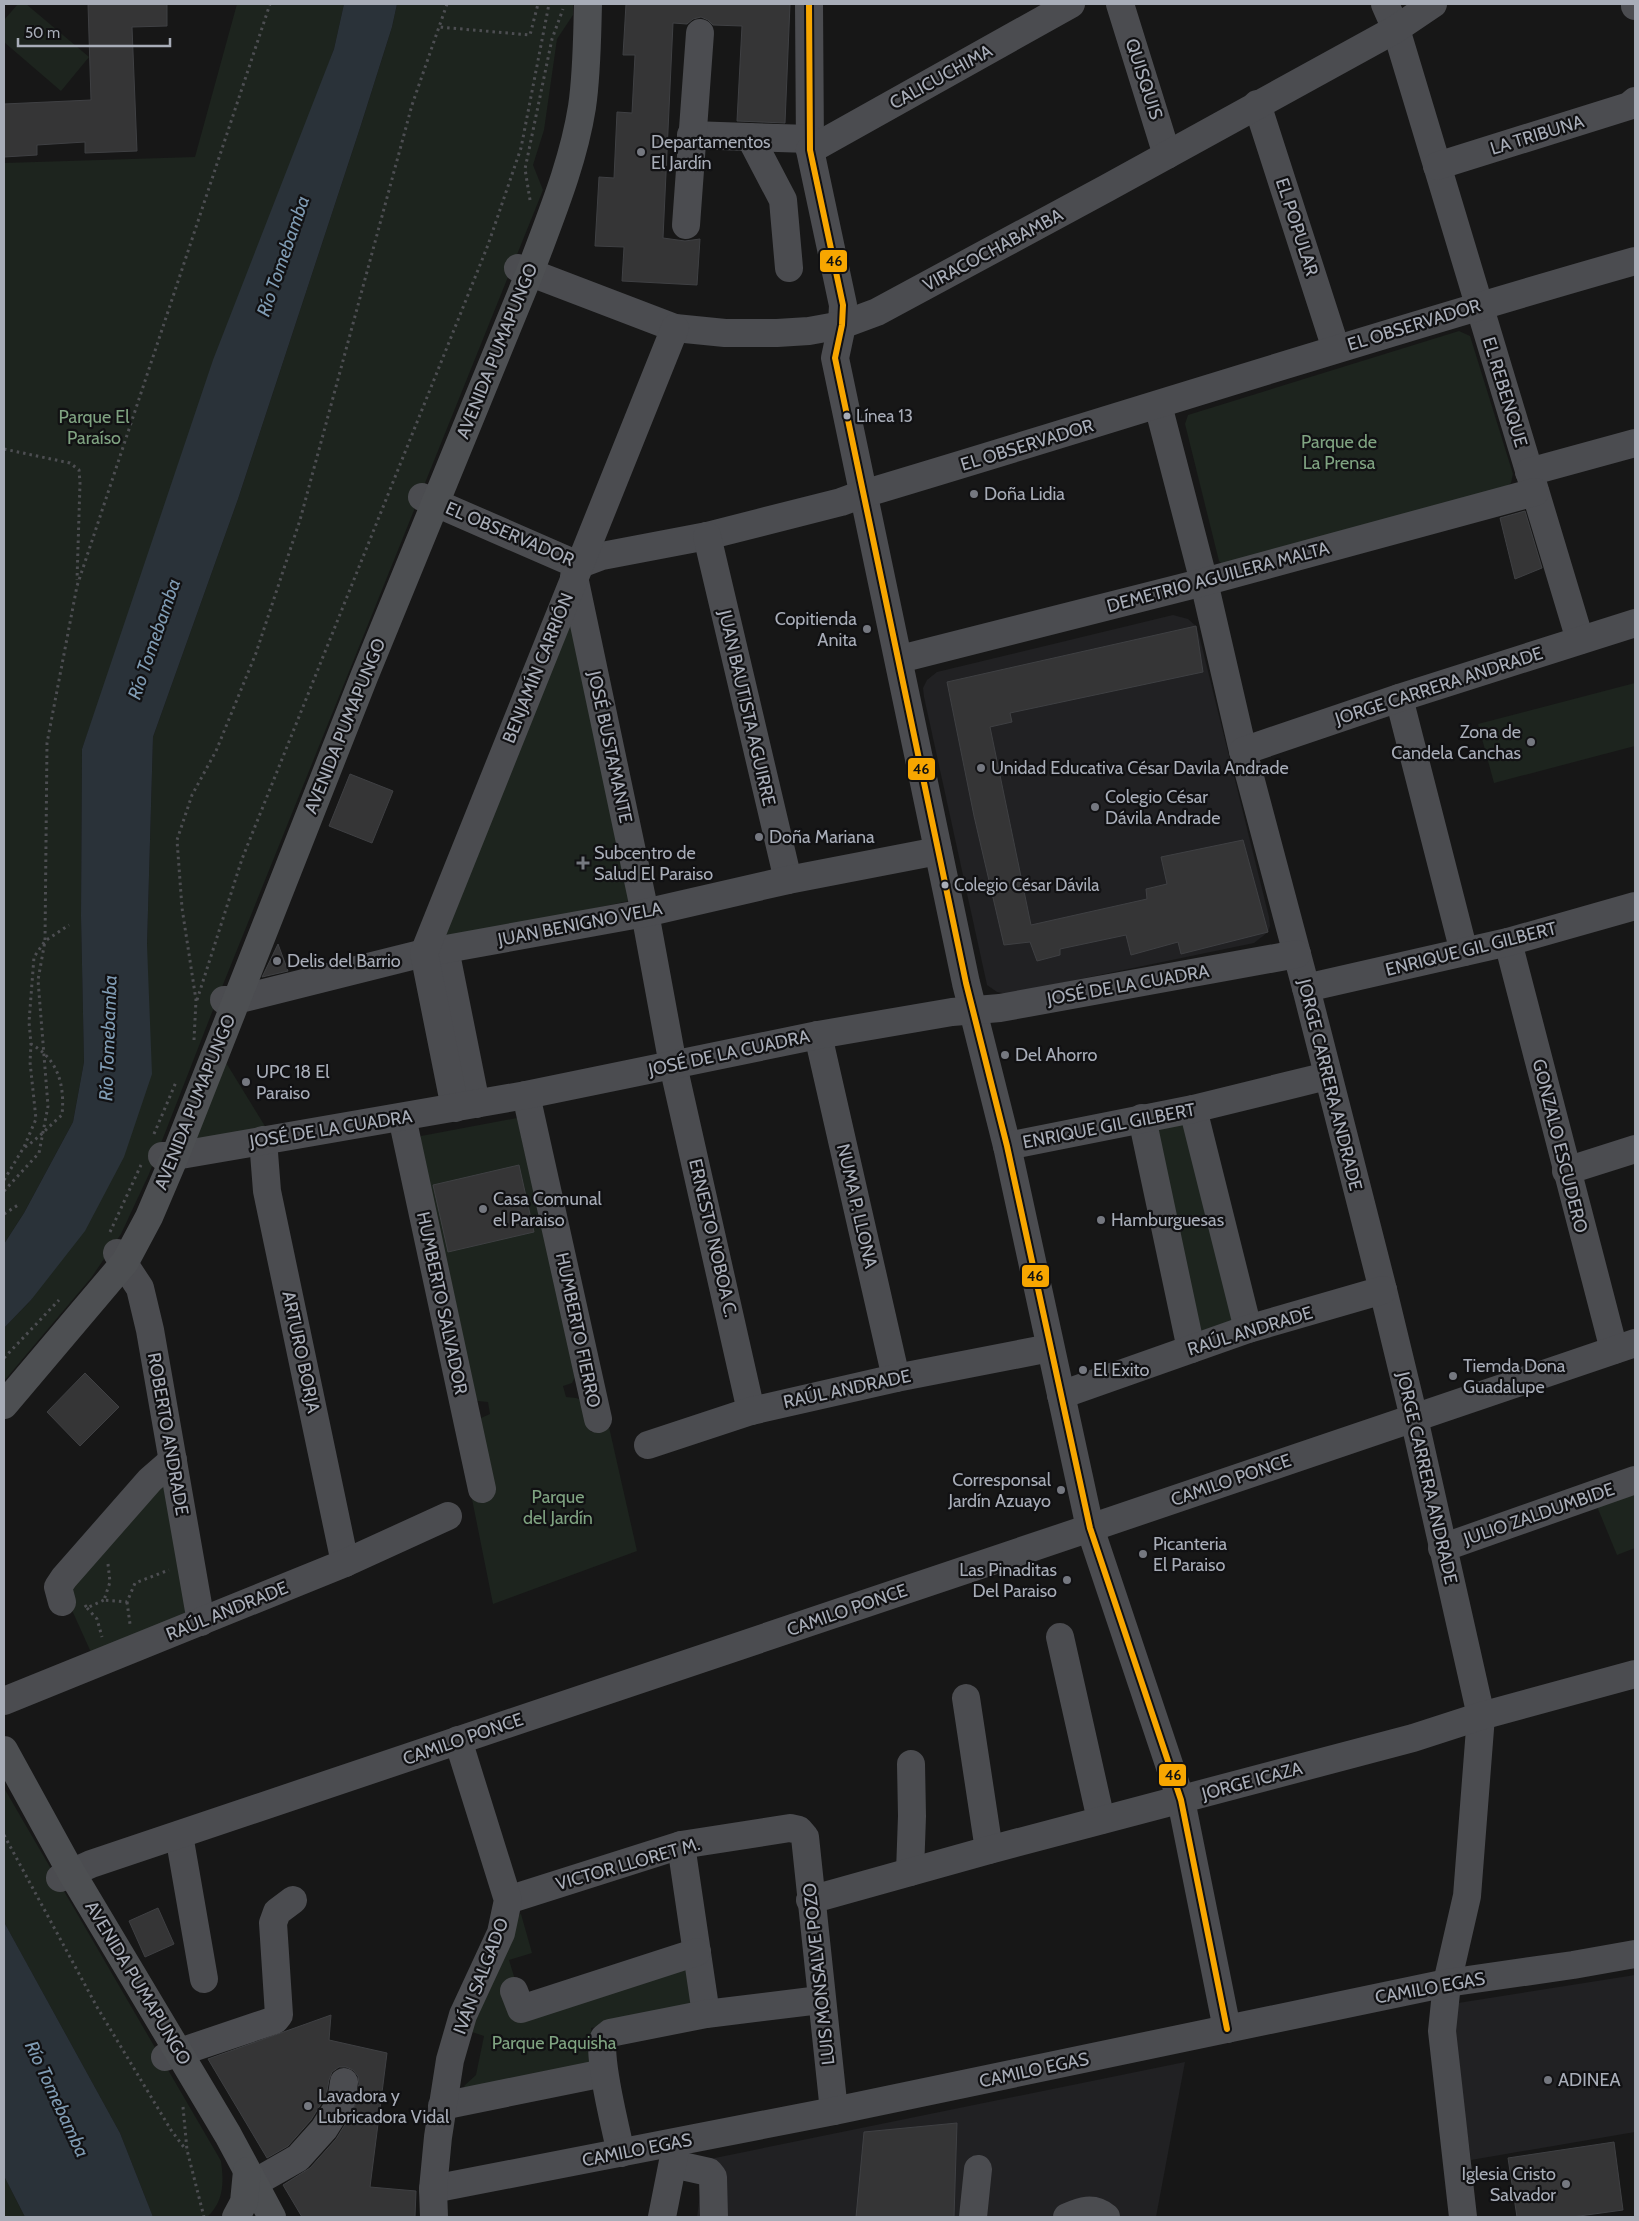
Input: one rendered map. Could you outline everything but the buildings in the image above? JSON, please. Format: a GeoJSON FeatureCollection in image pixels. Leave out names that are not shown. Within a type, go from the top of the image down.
{"type":"FeatureCollection","features":[{"type":"Feature","properties":{"kind":"main road","name":"AVENIDA PUMAPUNGO"},"geometry":{"type":"LineString","coordinates":[[4,1405],[116,1250],[150,1216],[158,1154],[230,1000],[428,500],[570,157],[581,109],[587,63],[588,4]]}},
{"type":"Feature","properties":{"kind":"main road","name":"AVENIDA PUMAPUNGO"},"geometry":{"type":"LineString","coordinates":[[4,1750],[66,1875],[173,2054],[251,2177],[272,2217]]}},
{"type":"Feature","properties":{"kind":"main road"},"geometry":{"type":"LineString","coordinates":[[236,2217],[244,2202],[251,2177]]}},
{"type":"Feature","properties":{"kind":"street"},"geometry":{"type":"LineString","coordinates":[[809,4],[810,144],[843,305],[842,326],[835,358],[863,494],[900,659],[938,851],[973,1010],[1007,1146],[1090,1528],[1181,1800],[1227,2029]]}},
{"type":"Feature","properties":{"kind":"street","name":"CALICUCHIMA"},"geometry":{"type":"LineString","coordinates":[[810,144],[1071,4]]}},
{"type":"Feature","properties":{"kind":"street","name":"QUISQUIS"},"geometry":{"type":"LineString","coordinates":[[1120,4],[1167,155]]}},
{"type":"Feature","properties":{"kind":"street","name":"EL REBENQUE"},"geometry":{"type":"LineString","coordinates":[[1385,4],[1396,30],[1580,640]]}},
{"type":"Feature","properties":{"kind":"street","name":"VIRACOCHABAMBA"},"geometry":{"type":"LineString","coordinates":[[524,270],[675,328],[725,333],[777,333],[842,326],[876,312],[1167,155],[1257,104],[1396,30],[1433,4]]}},
{"type":"Feature","properties":{"kind":"street"},"geometry":{"type":"LineString","coordinates":[[686,224],[691,135],[700,33]]}},
{"type":"Feature","properties":{"kind":"street","name":"LA TRIBUNA"},"geometry":{"type":"LineString","coordinates":[[1437,166],[1630,106],[1635,101]]}},
{"type":"Feature","properties":{"kind":"street","name":"EL POPULAR"},"geometry":{"type":"LineString","coordinates":[[1257,104],[1336,349]]}},
{"type":"Feature","properties":{"kind":"street"},"geometry":{"type":"LineString","coordinates":[[691,135],[750,137],[810,144]]}},
{"type":"Feature","properties":{"kind":"street"},"geometry":{"type":"LineString","coordinates":[[750,137],[783,200],[789,268]]}},
{"type":"Feature","properties":{"kind":"street","name":"EL OBSERVADOR"},"geometry":{"type":"LineString","coordinates":[[428,500],[576,571],[602,556],[707,536],[841,502],[1479,305],[1635,261]]}},
{"type":"Feature","properties":{"kind":"street","name":"BENJAMÍN CARRIÓN"},"geometry":{"type":"LineString","coordinates":[[434,951],[576,571],[675,328]]}},
{"type":"Feature","properties":{"kind":"street","name":"JORGE CARRERA ANDRADE"},"geometry":{"type":"LineString","coordinates":[[1158,405],[1204,582],[1243,751],[1383,1290],[1414,1418],[1481,1716],[1467,1896],[1447,1983],[1442,2031],[1463,2217]]}},
{"type":"Feature","properties":{"kind":"street","name":"DEMETRIO AGUILERA MALTA"},"geometry":{"type":"LineString","coordinates":[[900,659],[1204,582],[1532,482],[1635,443]]}},
{"type":"Feature","properties":{"kind":"street","name":"JUAN BAUTISTA AGUIRRE"},"geometry":{"type":"LineString","coordinates":[[707,536],[788,880]]}},
{"type":"Feature","properties":{"kind":"street","name":"JOSÉ BUSTAMANTE"},"geometry":{"type":"LineString","coordinates":[[576,571],[645,913],[673,1065]]}},
{"type":"Feature","properties":{"kind":"street","name":"JORGE CARRERA ANDRADE"},"geometry":{"type":"LineString","coordinates":[[1243,751],[1399,698],[1635,623]]}},
{"type":"Feature","properties":{"kind":"street"},"geometry":{"type":"LineString","coordinates":[[1399,698],[1464,952]]}},
{"type":"Feature","properties":{"kind":"street","name":"JUAN BENIGNO VELA"},"geometry":{"type":"LineString","coordinates":[[230,1000],[434,951],[645,913],[788,880],[938,851]]}},
{"type":"Feature","properties":{"kind":"street","name":"ENRIQUE GIL GILBERT"},"geometry":{"type":"LineString","coordinates":[[1306,988],[1508,942],[1634,910]]}},
{"type":"Feature","properties":{"kind":"street","name":"GONZALO ESCUDERO"},"geometry":{"type":"LineString","coordinates":[[1508,942],[1566,1171],[1625,1346]]}},
{"type":"Feature","properties":{"kind":"street"},"geometry":{"type":"LineString","coordinates":[[434,951],[465,1106]]}},
{"type":"Feature","properties":{"kind":"street","name":"JOSÉ DE LA CUADRA"},"geometry":{"type":"LineString","coordinates":[[158,1154],[263,1140],[465,1106],[818,1035],[973,1010],[1000,1008],[1297,954]]}},
{"type":"Feature","properties":{"kind":"street","name":"NUMA P. LLONA"},"geometry":{"type":"LineString","coordinates":[[818,1035],[896,1378]]}},
{"type":"Feature","properties":{"kind":"street","name":"ERNESTO NOBOA C."},"geometry":{"type":"LineString","coordinates":[[673,1065],[751,1411]]}},
{"type":"Feature","properties":{"kind":"street","name":"ENRIQUE GIL GILBERT"},"geometry":{"type":"LineString","coordinates":[[1007,1146],[1192,1109],[1327,1076]]}},
{"type":"Feature","properties":{"kind":"street","name":"HUMBERTO FIERRO"},"geometry":{"type":"LineString","coordinates":[[526,1095],[598,1419]]}},
{"type":"Feature","properties":{"kind":"street"},"geometry":{"type":"LineString","coordinates":[[1192,1109],[1248,1329]]}},
{"type":"Feature","properties":{"kind":"street","name":"HUMBERTO SALVADOR"},"geometry":{"type":"LineString","coordinates":[[402,1117],[482,1489]]}},
{"type":"Feature","properties":{"kind":"street"},"geometry":{"type":"LineString","coordinates":[[1142,1118],[1191,1348]]}},
{"type":"Feature","properties":{"kind":"street","name":"ARTURO BORJA"},"geometry":{"type":"LineString","coordinates":[[263,1140],[268,1191],[345,1563]]}},
{"type":"Feature","properties":{"kind":"street"},"geometry":{"type":"LineString","coordinates":[[1566,1171],[1635,1149]]}},
{"type":"Feature","properties":{"kind":"street","name":"ROBERTO ANDRADE"},"geometry":{"type":"LineString","coordinates":[[116,1250],[140,1288],[202,1622]]}},
{"type":"Feature","properties":{"kind":"street","name":"RAÚL ANDRADE"},"geometry":{"type":"LineString","coordinates":[[1061,1394],[1248,1329],[1383,1290]]}},
{"type":"Feature","properties":{"kind":"street","name":"CAMILO PONCE"},"geometry":{"type":"LineString","coordinates":[[66,1875],[458,1740],[1625,1346]]}},
{"type":"Feature","properties":{"kind":"street","name":"RAÚL ANDRADE"},"geometry":{"type":"LineString","coordinates":[[648,1445],[751,1411],[896,1378],[1050,1348]]}},
{"type":"Feature","properties":{"kind":"street"},"geometry":{"type":"LineString","coordinates":[[74,1605],[58,1587],[64,1578],[150,1480],[172,1460]]}},
{"type":"Feature","properties":{"kind":"street","name":"JULIO ZALDUMBIDE"},"geometry":{"type":"LineString","coordinates":[[1442,1548],[1635,1480]]}},
{"type":"Feature","properties":{"kind":"street","name":"RAÚL ANDRADE"},"geometry":{"type":"LineString","coordinates":[[4,1702],[345,1563],[448,1516]]}},
{"type":"Feature","properties":{"kind":"street"},"geometry":{"type":"LineString","coordinates":[[1060,1637],[1102,1820]]}},
{"type":"Feature","properties":{"kind":"street","name":"JORGE ICAZA"},"geometry":{"type":"LineString","coordinates":[[810,1900],[989,1850],[1413,1738],[1481,1716],[1635,1674]]}},
{"type":"Feature","properties":{"kind":"street"},"geometry":{"type":"LineString","coordinates":[[966,1698],[989,1850]]}},
{"type":"Feature","properties":{"kind":"street","name":"IVÁN SALGADO"},"geometry":{"type":"LineString","coordinates":[[434,2217],[433,2189],[442,2106],[450,2060],[463,2015],[501,1933],[508,1900],[458,1740]]}},
{"type":"Feature","properties":{"kind":"street"},"geometry":{"type":"LineString","coordinates":[[910,1872],[911,1764]]}},
{"type":"Feature","properties":{"kind":"street","name":"VICTOR LLORET M."},"geometry":{"type":"LineString","coordinates":[[508,1900],[681,1846],[790,1828],[800,1830],[805,1837]]}},
{"type":"Feature","properties":{"kind":"street"},"geometry":{"type":"LineString","coordinates":[[179,1835],[204,1979]]}},
{"type":"Feature","properties":{"kind":"street","name":"LUIS MONSALVE POZO"},"geometry":{"type":"LineString","coordinates":[[805,1837],[820,2000],[834,2111]]}},
{"type":"Feature","properties":{"kind":"street"},"geometry":{"type":"LineString","coordinates":[[681,1846],[706,2014]]}},
{"type":"Feature","properties":{"kind":"street"},"geometry":{"type":"LineString","coordinates":[[173,2054],[275,2020],[280,2015],[274,1923],[278,1912],[293,1900]]}},
{"type":"Feature","properties":{"kind":"street"},"geometry":{"type":"LineString","coordinates":[[514,1991],[521,2009],[697,1952]]}},
{"type":"Feature","properties":{"kind":"street","name":"CAMILO EGAS"},"geometry":{"type":"LineString","coordinates":[[433,2189],[621,2154],[675,2153],[834,2111],[1447,1983],[1573,1966],[1635,1954]]}},
{"type":"Feature","properties":{"kind":"street"},"geometry":{"type":"LineString","coordinates":[[621,2154],[604,2074],[602,2044],[604,2038],[610,2034],[706,2014],[820,2000]]}},
{"type":"Feature","properties":{"kind":"street"},"geometry":{"type":"LineString","coordinates":[[442,2106],[604,2074]]}},
{"type":"Feature","properties":{"kind":"street"},"geometry":{"type":"LineString","coordinates":[[251,2177],[298,2158],[324,2129],[341,2102],[344,2082]]}},
{"type":"Feature","properties":{"kind":"street"},"geometry":{"type":"LineString","coordinates":[[662,2217],[675,2153],[709,2172],[713,2177],[714,2217]]}},
{"type":"Feature","properties":{"kind":"street"},"geometry":{"type":"LineString","coordinates":[[972,2217],[978,2168]]}},
{"type":"Feature","properties":{"kind":"street"},"geometry":{"type":"LineString","coordinates":[[1067,2217],[1084,2210],[1099,2211],[1106,2217]]}},
{"type":"Feature","properties":{"kind":"path"},"geometry":{"type":"LineString","coordinates":[[4,1192],[39,1153],[48,1106],[38,980],[45,941],[47,744],[77,586],[270,4]]}},
{"type":"Feature","properties":{"kind":"path"},"geometry":{"type":"LineString","coordinates":[[191,1048],[194,1040],[196,1000],[182,908],[177,840],[192,795],[216,751],[256,653],[300,520],[412,105],[447,4]]}},
{"type":"Feature","properties":{"kind":"path"},"geometry":{"type":"LineString","coordinates":[[439,27],[530,35],[538,4]]}},
{"type":"Feature","properties":{"kind":"path"},"geometry":{"type":"LineString","coordinates":[[196,1000],[242,859],[488,245],[521,148],[549,4]]}},
{"type":"Feature","properties":{"kind":"path"},"geometry":{"type":"LineString","coordinates":[[530,209],[525,169],[552,39],[564,4]]}},
{"type":"Feature","properties":{"kind":"path"},"geometry":{"type":"LineString","coordinates":[[4,449],[70,463],[78,470],[80,483],[77,586]]}},
{"type":"Feature","properties":{"kind":"path"},"geometry":{"type":"LineString","coordinates":[[4,1180],[24,1147],[36,1119],[36,1104],[30,1062],[29,1022],[34,957],[45,941],[69,925]]}},
{"type":"Feature","properties":{"kind":"path"},"geometry":{"type":"LineString","coordinates":[[196,1000],[230,1000]]}},
{"type":"Feature","properties":{"kind":"path"},"geometry":{"type":"LineString","coordinates":[[24,1147],[34,1142],[43,1130],[62,1115],[64,1098],[58,1072],[44,1052],[31,1044]]}},
{"type":"Feature","properties":{"kind":"path"},"geometry":{"type":"LineString","coordinates":[[116,1250],[158,1154],[180,1074]]}},
{"type":"Feature","properties":{"kind":"path"},"geometry":{"type":"LineString","coordinates":[[4,1214],[18,1205]]}},
{"type":"Feature","properties":{"kind":"path"},"geometry":{"type":"LineString","coordinates":[[4,1358],[62,1298]]}},
{"type":"Feature","properties":{"kind":"path"},"geometry":{"type":"LineString","coordinates":[[107,1562],[110,1582],[104,1600],[126,1602]]}},
{"type":"Feature","properties":{"kind":"path"},"geometry":{"type":"LineString","coordinates":[[126,1629],[131,1623],[126,1602],[135,1583],[191,1562]]}},
{"type":"Feature","properties":{"kind":"path"},"geometry":{"type":"LineString","coordinates":[[74,1605],[97,1619],[102,1638],[110,1635]]}},
{"type":"Feature","properties":{"kind":"path"},"geometry":{"type":"LineString","coordinates":[[4,1835],[97,2007],[129,2056],[171,2130],[187,2150],[204,2217]]}},
{"type":"Feature","properties":{"kind":"shaded area","name":"Colegio César Dávila Andrade"},"geometry":{"type":"Polygon","coordinates":[[[1173,615],[1188,619],[1196,626],[1200,639],[1269,917],[1270,926],[1268,932],[1254,943],[1007,994],[997,992],[987,985],[923,688],[927,680],[937,672],[1173,615]]]}},
{"type":"Feature","properties":{"kind":"shaded area","name":"ADINEA"},"geometry":{"type":"Polygon","coordinates":[[[1635,1975],[1635,2132],[1471,2160],[1453,2028],[1458,2003],[1635,1975]]]}},
{"type":"Feature","properties":{"kind":"shaded area"},"geometry":{"type":"Polygon","coordinates":[[[1185,2062],[1156,2217],[697,2217],[705,2160],[1185,2062]]]}},
{"type":"Feature","properties":{"kind":"green space"},"geometry":{"type":"Polygon","coordinates":[[[18,4],[26,4],[89,57],[61,91],[4,42],[4,20],[18,4]]]}},
{"type":"Feature","properties":{"kind":"green space","name":"Parque El Paraíso"},"geometry":{"type":"Polygon","coordinates":[[[237,4],[344,4],[334,49],[82,749],[81,916],[84,1062],[73,1122],[24,1213],[4,1244],[4,163],[195,157],[237,4]]]}},
{"type":"Feature","properties":{"kind":"green space"},"geometry":{"type":"Polygon","coordinates":[[[397,4],[573,4],[573,15],[557,39],[544,130],[533,165],[543,190],[218,997],[149,1174],[121,1234],[91,1278],[4,1381],[4,1328],[31,1300],[147,1003],[153,737],[238,499],[360,128],[392,27],[397,4]]]}},
{"type":"Feature","properties":{"kind":"green space","name":"Parque de La Prensa"},"geometry":{"type":"Polygon","coordinates":[[[1459,331],[1470,336],[1513,474],[1511,483],[1507,486],[1223,565],[1219,561],[1185,424],[1188,415],[1459,331]]]}},
{"type":"Feature","properties":{"kind":"green space"},"geometry":{"type":"Polygon","coordinates":[[[570,616],[633,900],[443,941],[570,616]]]}},
{"type":"Feature","properties":{"kind":"green space"},"geometry":{"type":"Polygon","coordinates":[[[1635,683],[1635,746],[1494,783],[1478,724],[1635,683]]]}},
{"type":"Feature","properties":{"kind":"green space"},"geometry":{"type":"Polygon","coordinates":[[[225,1061],[271,1136],[207,1148],[191,1136],[225,1061]]]}},
{"type":"Feature","properties":{"kind":"green space","name":"Parque del Jardín"},"geometry":{"type":"Polygon","coordinates":[[[517,1118],[576,1375],[572,1383],[563,1386],[566,1397],[582,1400],[591,1432],[609,1427],[637,1551],[493,1604],[472,1499],[492,1493],[481,1418],[490,1414],[488,1402],[472,1398],[419,1139],[421,1136],[517,1118]]]}},
{"type":"Feature","properties":{"kind":"green space"},"geometry":{"type":"Polygon","coordinates":[[[1186,1120],[1236,1319],[1200,1333],[1156,1126],[1186,1120]]]}},
{"type":"Feature","properties":{"kind":"green space"},"geometry":{"type":"Polygon","coordinates":[[[164,1477],[190,1618],[94,1659],[62,1588],[164,1477]]]}},
{"type":"Feature","properties":{"kind":"green space"},"geometry":{"type":"Polygon","coordinates":[[[1635,1490],[1635,1548],[1617,1555],[1596,1504],[1635,1490]]]}},
{"type":"Feature","properties":{"kind":"green space"},"geometry":{"type":"Polygon","coordinates":[[[4,1788],[221,2161],[222,2184],[220,2198],[213,2211],[207,2217],[153,2217],[120,2133],[4,1922],[4,1788]]]}},
{"type":"Feature","properties":{"kind":"green space","name":"Parque Paquisha"},"geometry":{"type":"Polygon","coordinates":[[[521,1914],[532,1953],[509,1960],[517,1986],[520,2020],[690,1958],[691,2005],[686,2008],[591,2028],[598,2066],[469,2093],[464,2086],[476,2075],[484,2036],[472,2032],[470,2029],[516,1916],[521,1914]]]}},
{"type":"Feature","properties":{"kind":"green space"},"geometry":{"type":"Polygon","coordinates":[[[4,2176],[25,2217],[4,2217],[4,2176]]]}},
{"type":"Feature","properties":{"kind":"water","name":"Río Tomebamba"},"geometry":{"type":"Polygon","coordinates":[[[344,4],[397,4],[392,27],[360,128],[238,499],[153,737],[147,945],[152,1074],[124,1157],[85,1231],[31,1300],[4,1328],[4,1244],[24,1213],[73,1122],[84,1062],[81,916],[82,749],[213,360],[334,49],[344,4]]]}},
{"type":"Feature","properties":{"kind":"water","name":"Río Tomebamba"},"geometry":{"type":"Polygon","coordinates":[[[4,1922],[120,2133],[153,2217],[25,2217],[4,2176],[4,1922]]]}},
{"type":"Feature","properties":{"kind":"transit line","name":"46"},"geometry":{"type":"LineString","coordinates":[[809,4],[810,150],[843,305],[842,325],[835,358],[966,983],[1007,1146],[1090,1528],[1181,1800],[1227,2029]]}},
{"type":"Feature","properties":{"kind":"place","name":"Departamentos El Jardín"},"geometry":{"type":"Point","coordinates":[641,152]}},
{"type":"Feature","properties":{"kind":"place","name":"Línea 13"},"geometry":{"type":"Point","coordinates":[847,416]}},
{"type":"Feature","properties":{"kind":"place","name":"Doña Lidia"},"geometry":{"type":"Point","coordinates":[974,494]}},
{"type":"Feature","properties":{"kind":"place","name":"Copitienda Anita"},"geometry":{"type":"Point","coordinates":[867,629]}},
{"type":"Feature","properties":{"kind":"place","name":"Zona de Candela Canchas"},"geometry":{"type":"Point","coordinates":[1531,742]}},
{"type":"Feature","properties":{"kind":"place","name":"Unidad Educativa César Davila Andrade"},"geometry":{"type":"Point","coordinates":[981,768]}},
{"type":"Feature","properties":{"kind":"place","name":"Colegio César Dávila Andrade"},"geometry":{"type":"Point","coordinates":[1095,807]}},
{"type":"Feature","properties":{"kind":"place","name":"Doña Mariana"},"geometry":{"type":"Point","coordinates":[759,837]}},
{"type":"Feature","properties":{"kind":"place","name":"Subcentro de Salud El Paraiso"},"geometry":{"type":"Point","coordinates":[583,863]}},
{"type":"Feature","properties":{"kind":"place","name":"Colegio César Dávila"},"geometry":{"type":"Point","coordinates":[945,885]}},
{"type":"Feature","properties":{"kind":"place","name":"Delis del Barrio"},"geometry":{"type":"Point","coordinates":[277,961]}},
{"type":"Feature","properties":{"kind":"place","name":"Del Ahorro"},"geometry":{"type":"Point","coordinates":[1005,1055]}},
{"type":"Feature","properties":{"kind":"place","name":"UPC 18 El Paraiso"},"geometry":{"type":"Point","coordinates":[246,1082]}},
{"type":"Feature","properties":{"kind":"place","name":"Casa Comunal el Paraiso"},"geometry":{"type":"Point","coordinates":[483,1209]}},
{"type":"Feature","properties":{"kind":"place","name":"Hamburguesas"},"geometry":{"type":"Point","coordinates":[1101,1220]}},
{"type":"Feature","properties":{"kind":"place","name":"El Exito"},"geometry":{"type":"Point","coordinates":[1083,1370]}},
{"type":"Feature","properties":{"kind":"place","name":"Tiemda Dona Guadalupe"},"geometry":{"type":"Point","coordinates":[1453,1376]}},
{"type":"Feature","properties":{"kind":"place","name":"Corresponsal Jardín Azuayo"},"geometry":{"type":"Point","coordinates":[1061,1490]}},
{"type":"Feature","properties":{"kind":"place","name":"Picanteria El Paraiso"},"geometry":{"type":"Point","coordinates":[1143,1554]}},
{"type":"Feature","properties":{"kind":"place","name":"Las Pinaditas Del Paraiso"},"geometry":{"type":"Point","coordinates":[1067,1580]}},
{"type":"Feature","properties":{"kind":"place","name":"ADINEA"},"geometry":{"type":"Point","coordinates":[1548,2080]}},
{"type":"Feature","properties":{"kind":"place","name":"Lavadora y Lubricadora Vidal"},"geometry":{"type":"Point","coordinates":[308,2106]}},
{"type":"Feature","properties":{"kind":"place","name":"Iglesia Cristo Salvador"},"geometry":{"type":"Point","coordinates":[1566,2184]}}]}
